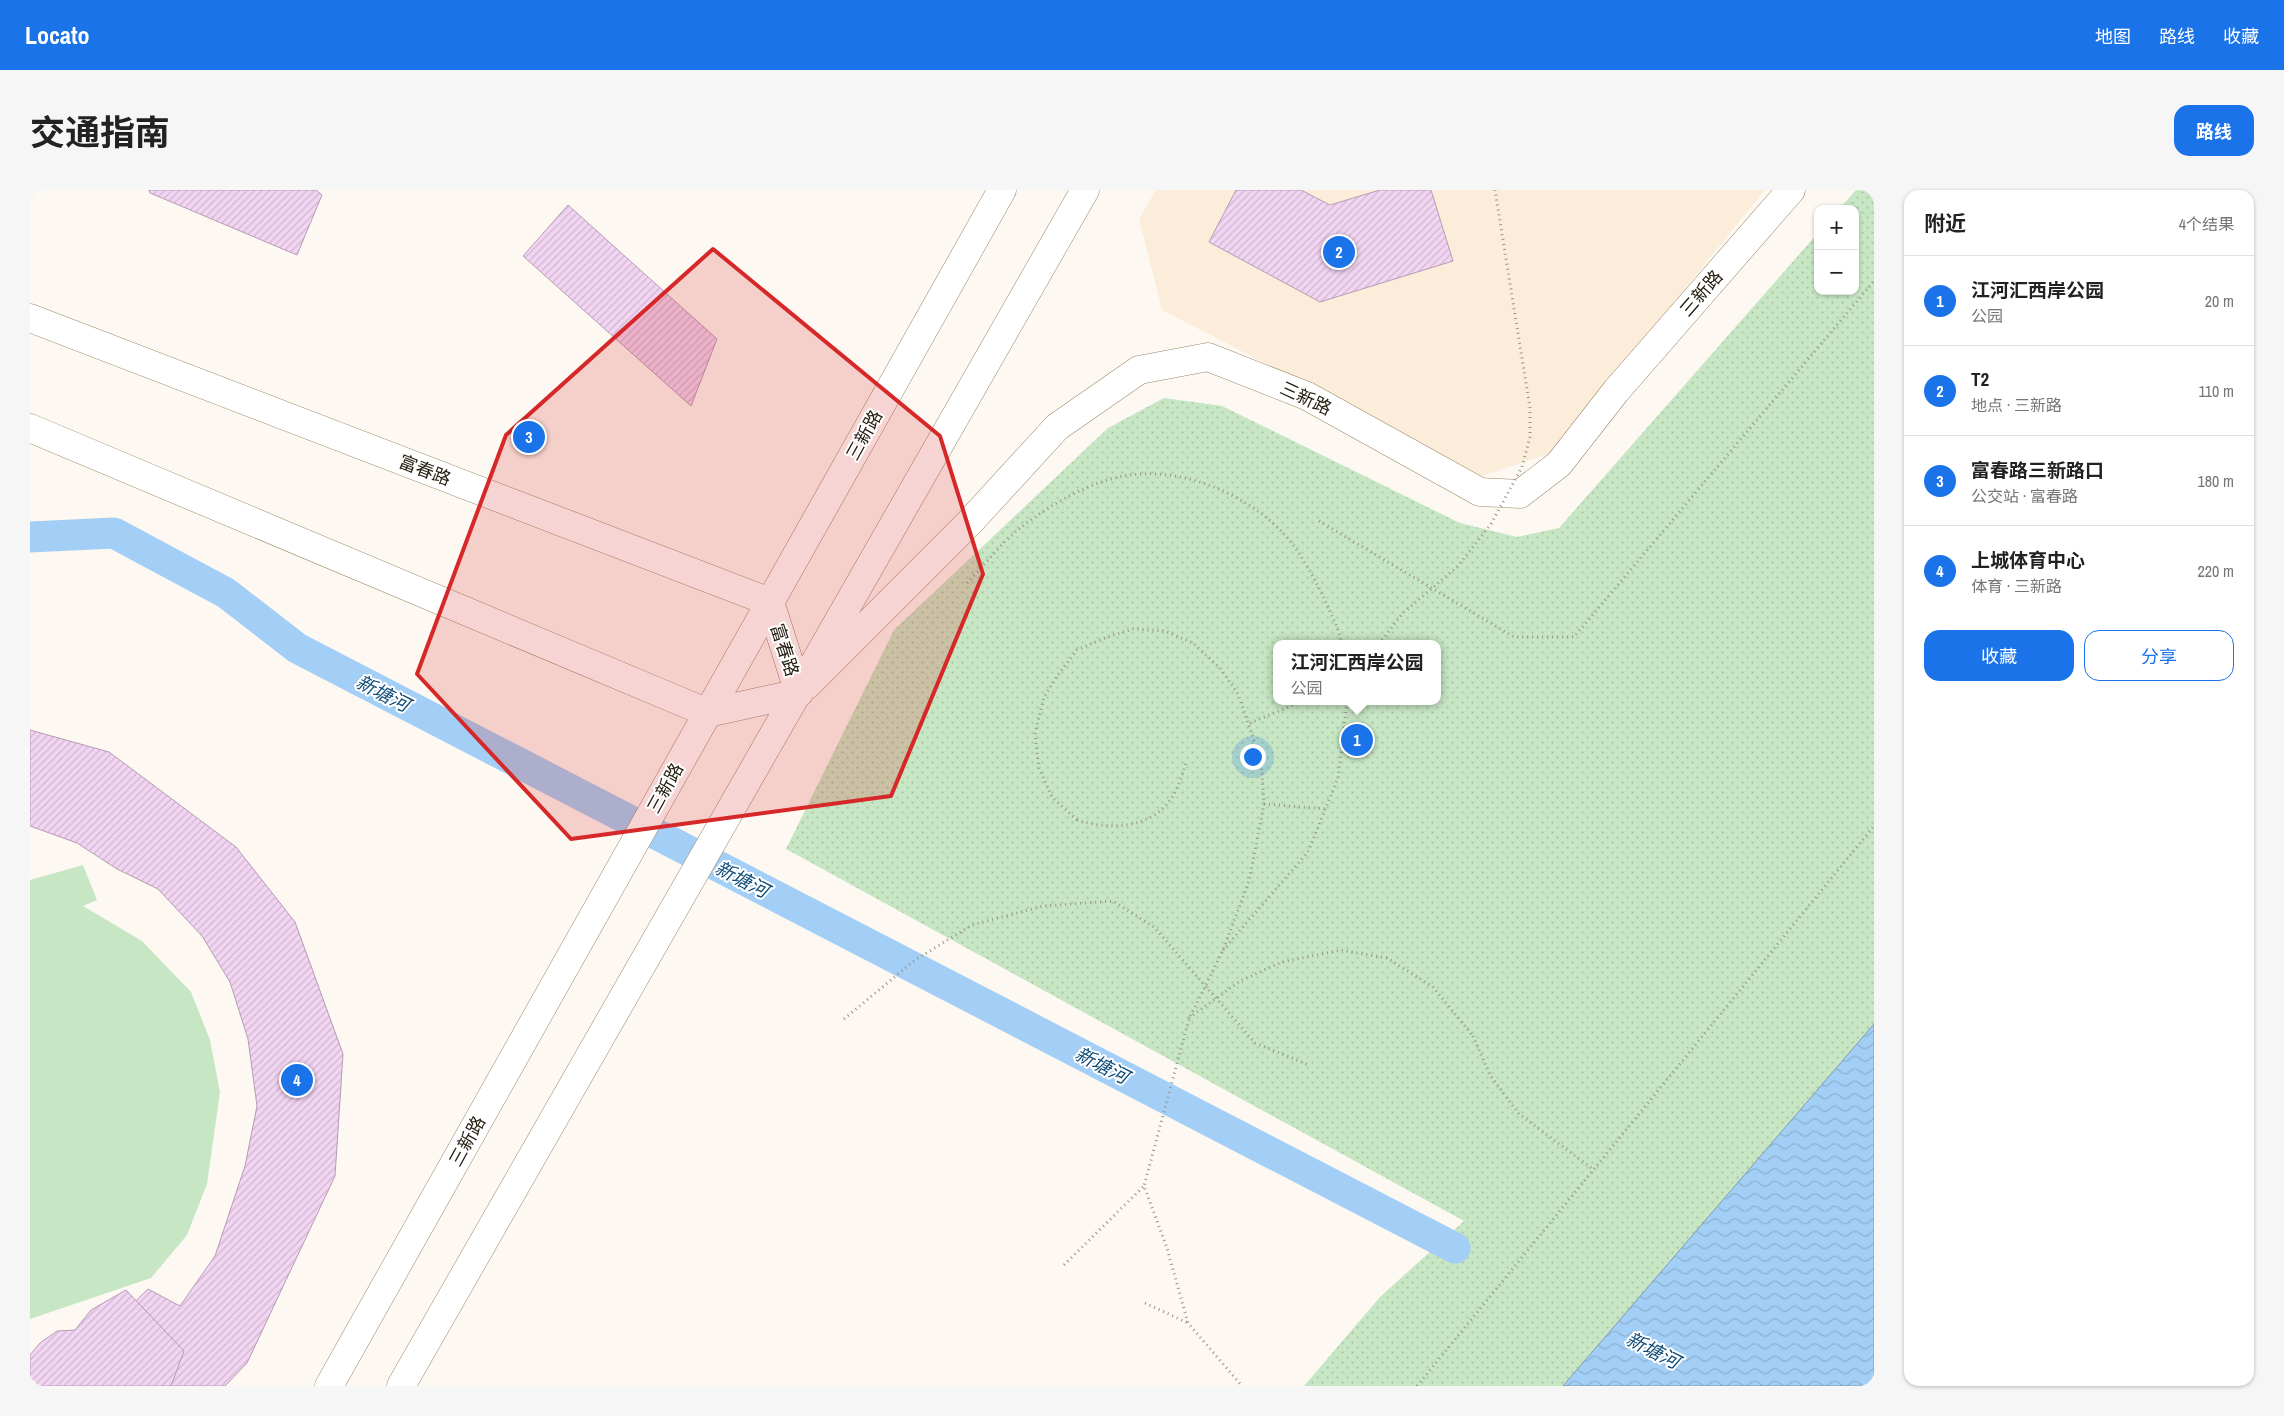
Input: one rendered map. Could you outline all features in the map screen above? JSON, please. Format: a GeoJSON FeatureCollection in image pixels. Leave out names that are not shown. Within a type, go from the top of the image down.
{"type":"FeatureCollection","features":[{"type":"Feature","properties":{"kind":"main road","name":"三新路"},"geometry":{"type":"LineString","coordinates":[[329,1386],[1002,190]]}},
{"type":"Feature","properties":{"kind":"main road","name":"三新路"},"geometry":{"type":"LineString","coordinates":[[401,1386],[686,885],[799,693],[1086,190]]}},
{"type":"Feature","properties":{"kind":"main road","name":"三新路"},"geometry":{"type":"LineString","coordinates":[[799,693],[969,522],[1057,427],[1139,370],[1208,357],[1307,396],[1480,492],[1520,494],[1559,464],[1616,391],[1791,190]]}},
{"type":"Feature","properties":{"kind":"main road","name":"富春路"},"geometry":{"type":"LineString","coordinates":[[30,318],[770,602],[799,693],[708,713]]}},
{"type":"Feature","properties":{"kind":"main road"},"geometry":{"type":"LineString","coordinates":[[30,428],[708,713]]}},
{"type":"Feature","properties":{"kind":"path"},"geometry":{"type":"LineString","coordinates":[[1382,640],[1403,613],[1458,566],[1491,524],[1522,467],[1530,437],[1530,408],[1495,190]]}},
{"type":"Feature","properties":{"kind":"path"},"geometry":{"type":"LineString","coordinates":[[1319,521],[1514,637],[1574,637],[1874,281]]}},
{"type":"Feature","properties":{"kind":"path"},"geometry":{"type":"LineString","coordinates":[[967,583],[1019,529],[1078,491],[1120,477],[1159,473],[1204,484],[1247,504],[1284,534],[1318,586],[1341,640]]}},
{"type":"Feature","properties":{"kind":"path"},"geometry":{"type":"LineString","coordinates":[[1064,1265],[1144,1186],[1189,1018],[1223,950],[1250,881],[1264,804],[1261,761],[1250,723],[1238,694],[1220,668],[1193,643],[1165,632],[1133,630],[1107,637],[1077,650],[1044,697],[1035,734],[1040,768],[1052,797],[1077,820],[1094,825],[1124,826],[1153,817],[1175,793],[1186,763]]}},
{"type":"Feature","properties":{"kind":"path"},"geometry":{"type":"LineString","coordinates":[[1250,723],[1293,705]]}},
{"type":"Feature","properties":{"kind":"path"},"geometry":{"type":"LineString","coordinates":[[1223,950],[1308,852],[1338,778],[1347,705]]}},
{"type":"Feature","properties":{"kind":"path"},"geometry":{"type":"LineString","coordinates":[[1264,804],[1326,809]]}},
{"type":"Feature","properties":{"kind":"path"},"geometry":{"type":"LineString","coordinates":[[1417,1386],[1874,826]]}},
{"type":"Feature","properties":{"kind":"path"},"geometry":{"type":"LineString","coordinates":[[844,1019],[915,960],[972,925],[1043,906],[1113,901],[1154,927],[1255,1043],[1309,1065]]}},
{"type":"Feature","properties":{"kind":"path"},"geometry":{"type":"LineString","coordinates":[[1189,1018],[1240,981],[1282,962],[1340,950],[1387,958],[1433,987],[1473,1036],[1490,1075],[1518,1114],[1594,1170]]}},
{"type":"Feature","properties":{"kind":"path"},"geometry":{"type":"LineString","coordinates":[[1144,1186],[1167,1248],[1188,1323]]}},
{"type":"Feature","properties":{"kind":"path"},"geometry":{"type":"LineString","coordinates":[[1145,1303],[1188,1323],[1242,1386]]}},
{"type":"Feature","properties":{"kind":"highlighted area"},"geometry":{"type":"Polygon","coordinates":[[[713,249],[940,436],[983,574],[891,796],[571,839],[417,674],[506,435],[713,249]]]}},
{"type":"Feature","properties":{"kind":"shaded area"},"geometry":{"type":"Polygon","coordinates":[[[1156,190],[1765,190],[1551,453],[1482,476],[1162,310],[1139,219],[1156,190]]]}},
{"type":"Feature","properties":{"kind":"green space"},"geometry":{"type":"Polygon","coordinates":[[[1856,190],[1874,190],[1874,1024],[1563,1386],[1304,1386],[1380,1297],[1464,1221],[786,849],[894,630],[1108,428],[1164,398],[1222,406],[1460,523],[1517,537],[1559,528],[1814,238],[1814,295],[1859,295],[1859,205],[1843,205],[1856,190]]]}},
{"type":"Feature","properties":{"kind":"green space"},"geometry":{"type":"Polygon","coordinates":[[[83,865],[97,900],[83,906],[142,941],[191,992],[210,1040],[220,1092],[207,1184],[187,1235],[151,1278],[30,1319],[30,880],[83,865]]]}},
{"type":"Feature","properties":{"kind":"water"},"geometry":{"type":"Polygon","coordinates":[[[1874,1024],[1874,1386],[1563,1386],[1874,1024]]]}},
{"type":"Feature","properties":{"kind":"building"},"geometry":{"type":"Polygon","coordinates":[[[149,190],[316,190],[322,195],[297,255],[150,193],[149,190]]]}},
{"type":"Feature","properties":{"kind":"building"},"geometry":{"type":"Polygon","coordinates":[[[1236,190],[1301,190],[1330,205],[1380,190],[1431,190],[1453,261],[1320,302],[1209,242],[1236,190]]]}},
{"type":"Feature","properties":{"kind":"building"},"geometry":{"type":"Polygon","coordinates":[[[568,205],[717,339],[691,406],[523,256],[568,205]]]}},
{"type":"Feature","properties":{"kind":"building"},"geometry":{"type":"Polygon","coordinates":[[[30,730],[109,752],[236,847],[295,922],[343,1054],[335,1176],[247,1363],[225,1386],[30,1386],[30,1366],[108,1328],[148,1289],[180,1306],[215,1256],[245,1166],[257,1106],[248,1039],[230,982],[202,936],[158,889],[117,869],[77,843],[30,826],[30,730]]]}},
{"type":"Feature","properties":{"kind":"building"},"geometry":{"type":"Polygon","coordinates":[[[126,1290],[184,1351],[171,1386],[30,1386],[30,1355],[40,1343],[57,1331],[75,1330],[91,1310],[126,1290]]]}},
{"type":"Feature","properties":{"kind":"waterway","name":"新塘河"},"geometry":{"type":"LineString","coordinates":[[30,537],[114,533],[226,593],[297,648],[1455,1248]]}},
{"type":"Feature","properties":{"kind":"place","name":"T2"},"geometry":{"type":"Point","coordinates":[1339,252]}},
{"type":"Feature","properties":{"kind":"place","name":"富春路三新路口"},"geometry":{"type":"Point","coordinates":[529,437]}},
{"type":"Feature","properties":{"kind":"place","name":"江河汇西岸公园"},"geometry":{"type":"Point","coordinates":[1357,740]}},
{"type":"Feature","properties":{"kind":"place","name":"上城体育中心"},"geometry":{"type":"Point","coordinates":[297,1080]}}]}
